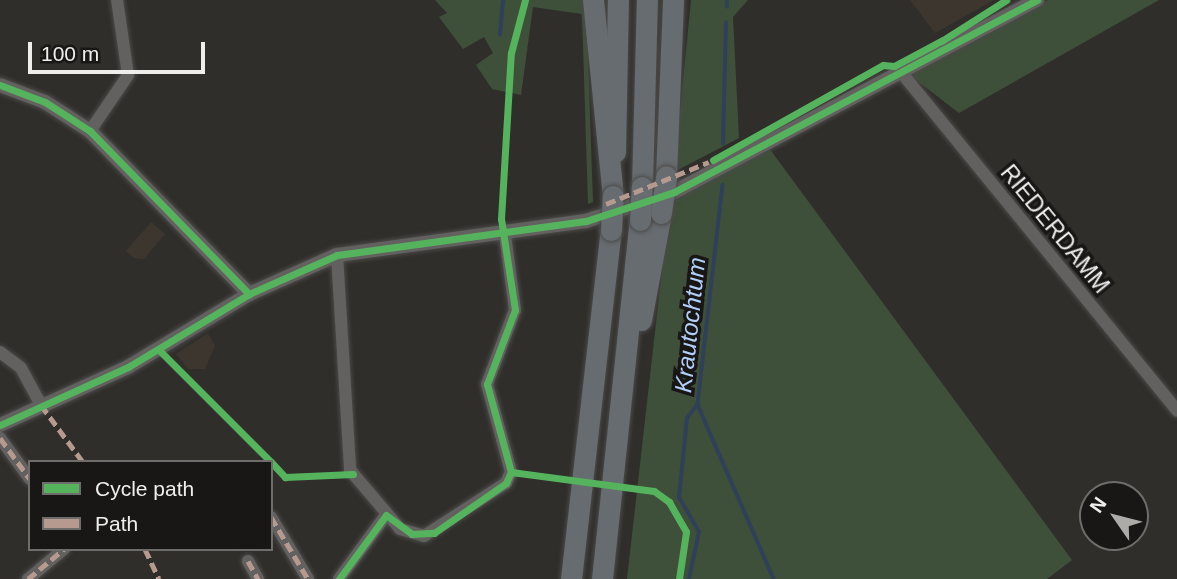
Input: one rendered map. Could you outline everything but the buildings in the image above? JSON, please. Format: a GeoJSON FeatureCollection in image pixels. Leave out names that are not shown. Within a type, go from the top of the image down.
{"type":"FeatureCollection","features":[{"type":"Feature","properties":{"kind":"highway"},"geometry":{"type":"LineString","coordinates":[[593,0],[613,196]]}},
{"type":"Feature","properties":{"kind":"highway"},"geometry":{"type":"LineString","coordinates":[[571,579],[611,230],[618,0]]}},
{"type":"Feature","properties":{"kind":"highway"},"geometry":{"type":"LineString","coordinates":[[602,579],[631,348],[642,187],[647,0]]}},
{"type":"Feature","properties":{"kind":"highway"},"geometry":{"type":"LineString","coordinates":[[631,348],[652,285],[666,176],[673,0]]}},
{"type":"Feature","properties":{"kind":"street"},"geometry":{"type":"LineString","coordinates":[[90,131],[128,75],[117,0]]}},
{"type":"Feature","properties":{"kind":"street"},"geometry":{"type":"LineString","coordinates":[[0,425],[128,367],[249,294],[337,255],[505,235],[586,221],[674,192],[1037,0]]}},
{"type":"Feature","properties":{"kind":"street","name":"RIEDERDAMM"},"geometry":{"type":"LineString","coordinates":[[901,72],[1177,411]]}},
{"type":"Feature","properties":{"kind":"street"},"geometry":{"type":"LineString","coordinates":[[0,85],[45,102],[90,131],[249,294]]}},
{"type":"Feature","properties":{"kind":"street"},"geometry":{"type":"LineString","coordinates":[[337,255],[348,458],[352,474],[386,515],[412,534],[434,533],[506,483],[511,472],[487,384],[515,310],[505,235]]}},
{"type":"Feature","properties":{"kind":"street"},"geometry":{"type":"LineString","coordinates":[[0,352],[21,368],[41,405]]}},
{"type":"Feature","properties":{"kind":"street"},"geometry":{"type":"LineString","coordinates":[[0,438],[28,476]]}},
{"type":"Feature","properties":{"kind":"street"},"geometry":{"type":"LineString","coordinates":[[339,579],[386,515]]}},
{"type":"Feature","properties":{"kind":"street"},"geometry":{"type":"LineString","coordinates":[[273,520],[308,579]]}},
{"type":"Feature","properties":{"kind":"street"},"geometry":{"type":"LineString","coordinates":[[28,579],[63,551]]}},
{"type":"Feature","properties":{"kind":"street"},"geometry":{"type":"LineString","coordinates":[[248,561],[258,579]]}},
{"type":"Feature","properties":{"kind":"shaded area"},"geometry":{"type":"Polygon","coordinates":[[[910,0],[994,0],[935,33],[910,0]]]}},
{"type":"Feature","properties":{"kind":"shaded area"},"geometry":{"type":"Polygon","coordinates":[[[151,222],[165,234],[144,259],[134,258],[126,251],[151,222]]]}},
{"type":"Feature","properties":{"kind":"shaded area"},"geometry":{"type":"Polygon","coordinates":[[[208,333],[215,346],[205,369],[188,369],[176,354],[208,333]]]}},
{"type":"Feature","properties":{"kind":"green space"},"geometry":{"type":"Polygon","coordinates":[[[435,0],[586,0],[593,202],[588,204],[582,14],[533,7],[521,95],[492,89],[476,65],[493,53],[484,37],[463,49],[439,17],[447,13],[435,0]]]}},
{"type":"Feature","properties":{"kind":"green space"},"geometry":{"type":"Polygon","coordinates":[[[691,0],[748,0],[733,17],[739,138],[674,172],[691,0]]]}},
{"type":"Feature","properties":{"kind":"green space"},"geometry":{"type":"Polygon","coordinates":[[[1048,0],[1159,0],[959,113],[908,74],[1048,0]]]}},
{"type":"Feature","properties":{"kind":"green space"},"geometry":{"type":"Polygon","coordinates":[[[769,148],[1072,560],[1047,579],[627,579],[670,200],[769,148]]]}},
{"type":"Feature","properties":{"kind":"waterway"},"geometry":{"type":"LineString","coordinates":[[500,35],[503,0]]}},
{"type":"Feature","properties":{"kind":"waterway","name":"Krautochtum"},"geometry":{"type":"LineString","coordinates":[[727,0],[727,7]]}},
{"type":"Feature","properties":{"kind":"waterway","name":"Krautochtum"},"geometry":{"type":"LineString","coordinates":[[723,144],[726,23]]}},
{"type":"Feature","properties":{"kind":"waterway","name":"Krautochtum"},"geometry":{"type":"LineString","coordinates":[[723,185],[698,405],[774,579]]}},
{"type":"Feature","properties":{"kind":"waterway"},"geometry":{"type":"LineString","coordinates":[[689,579],[699,532],[679,498],[687,418],[698,404]]}},
{"type":"Feature","properties":{"kind":"marked path"},"geometry":{"type":"LineString","coordinates":[[606,204],[709,162]]}},
{"type":"Feature","properties":{"kind":"marked path"},"geometry":{"type":"LineString","coordinates":[[41,405],[82,460]]}},
{"type":"Feature","properties":{"kind":"marked path"},"geometry":{"type":"LineString","coordinates":[[0,438],[28,476]]}},
{"type":"Feature","properties":{"kind":"marked path"},"geometry":{"type":"LineString","coordinates":[[273,520],[308,579]]}},
{"type":"Feature","properties":{"kind":"marked path"},"geometry":{"type":"LineString","coordinates":[[28,579],[62,551]]}},
{"type":"Feature","properties":{"kind":"marked path"},"geometry":{"type":"LineString","coordinates":[[146,551],[159,579]]}},
{"type":"Feature","properties":{"kind":"marked path"},"geometry":{"type":"LineString","coordinates":[[248,561],[258,579]]}},
{"type":"Feature","properties":{"kind":"cycle path"},"geometry":{"type":"LineString","coordinates":[[339,579],[386,515],[412,534],[434,533],[506,483],[511,472],[487,384],[515,310],[501,219],[511,53],[525,0]]}},
{"type":"Feature","properties":{"kind":"cycle path"},"geometry":{"type":"LineString","coordinates":[[713,160],[883,65],[894,66],[943,40],[1006,0]]}},
{"type":"Feature","properties":{"kind":"cycle path"},"geometry":{"type":"LineString","coordinates":[[0,425],[128,367],[249,294],[337,255],[586,221],[674,192],[1037,0]]}},
{"type":"Feature","properties":{"kind":"cycle path"},"geometry":{"type":"LineString","coordinates":[[0,85],[45,102],[90,131],[249,294]]}},
{"type":"Feature","properties":{"kind":"cycle path"},"geometry":{"type":"LineString","coordinates":[[159,350],[269,460]]}},
{"type":"Feature","properties":{"kind":"cycle path"},"geometry":{"type":"LineString","coordinates":[[273,464],[285,477],[353,474]]}},
{"type":"Feature","properties":{"kind":"cycle path"},"geometry":{"type":"LineString","coordinates":[[511,472],[654,491],[669,502],[686,532],[679,579]]}}]}
